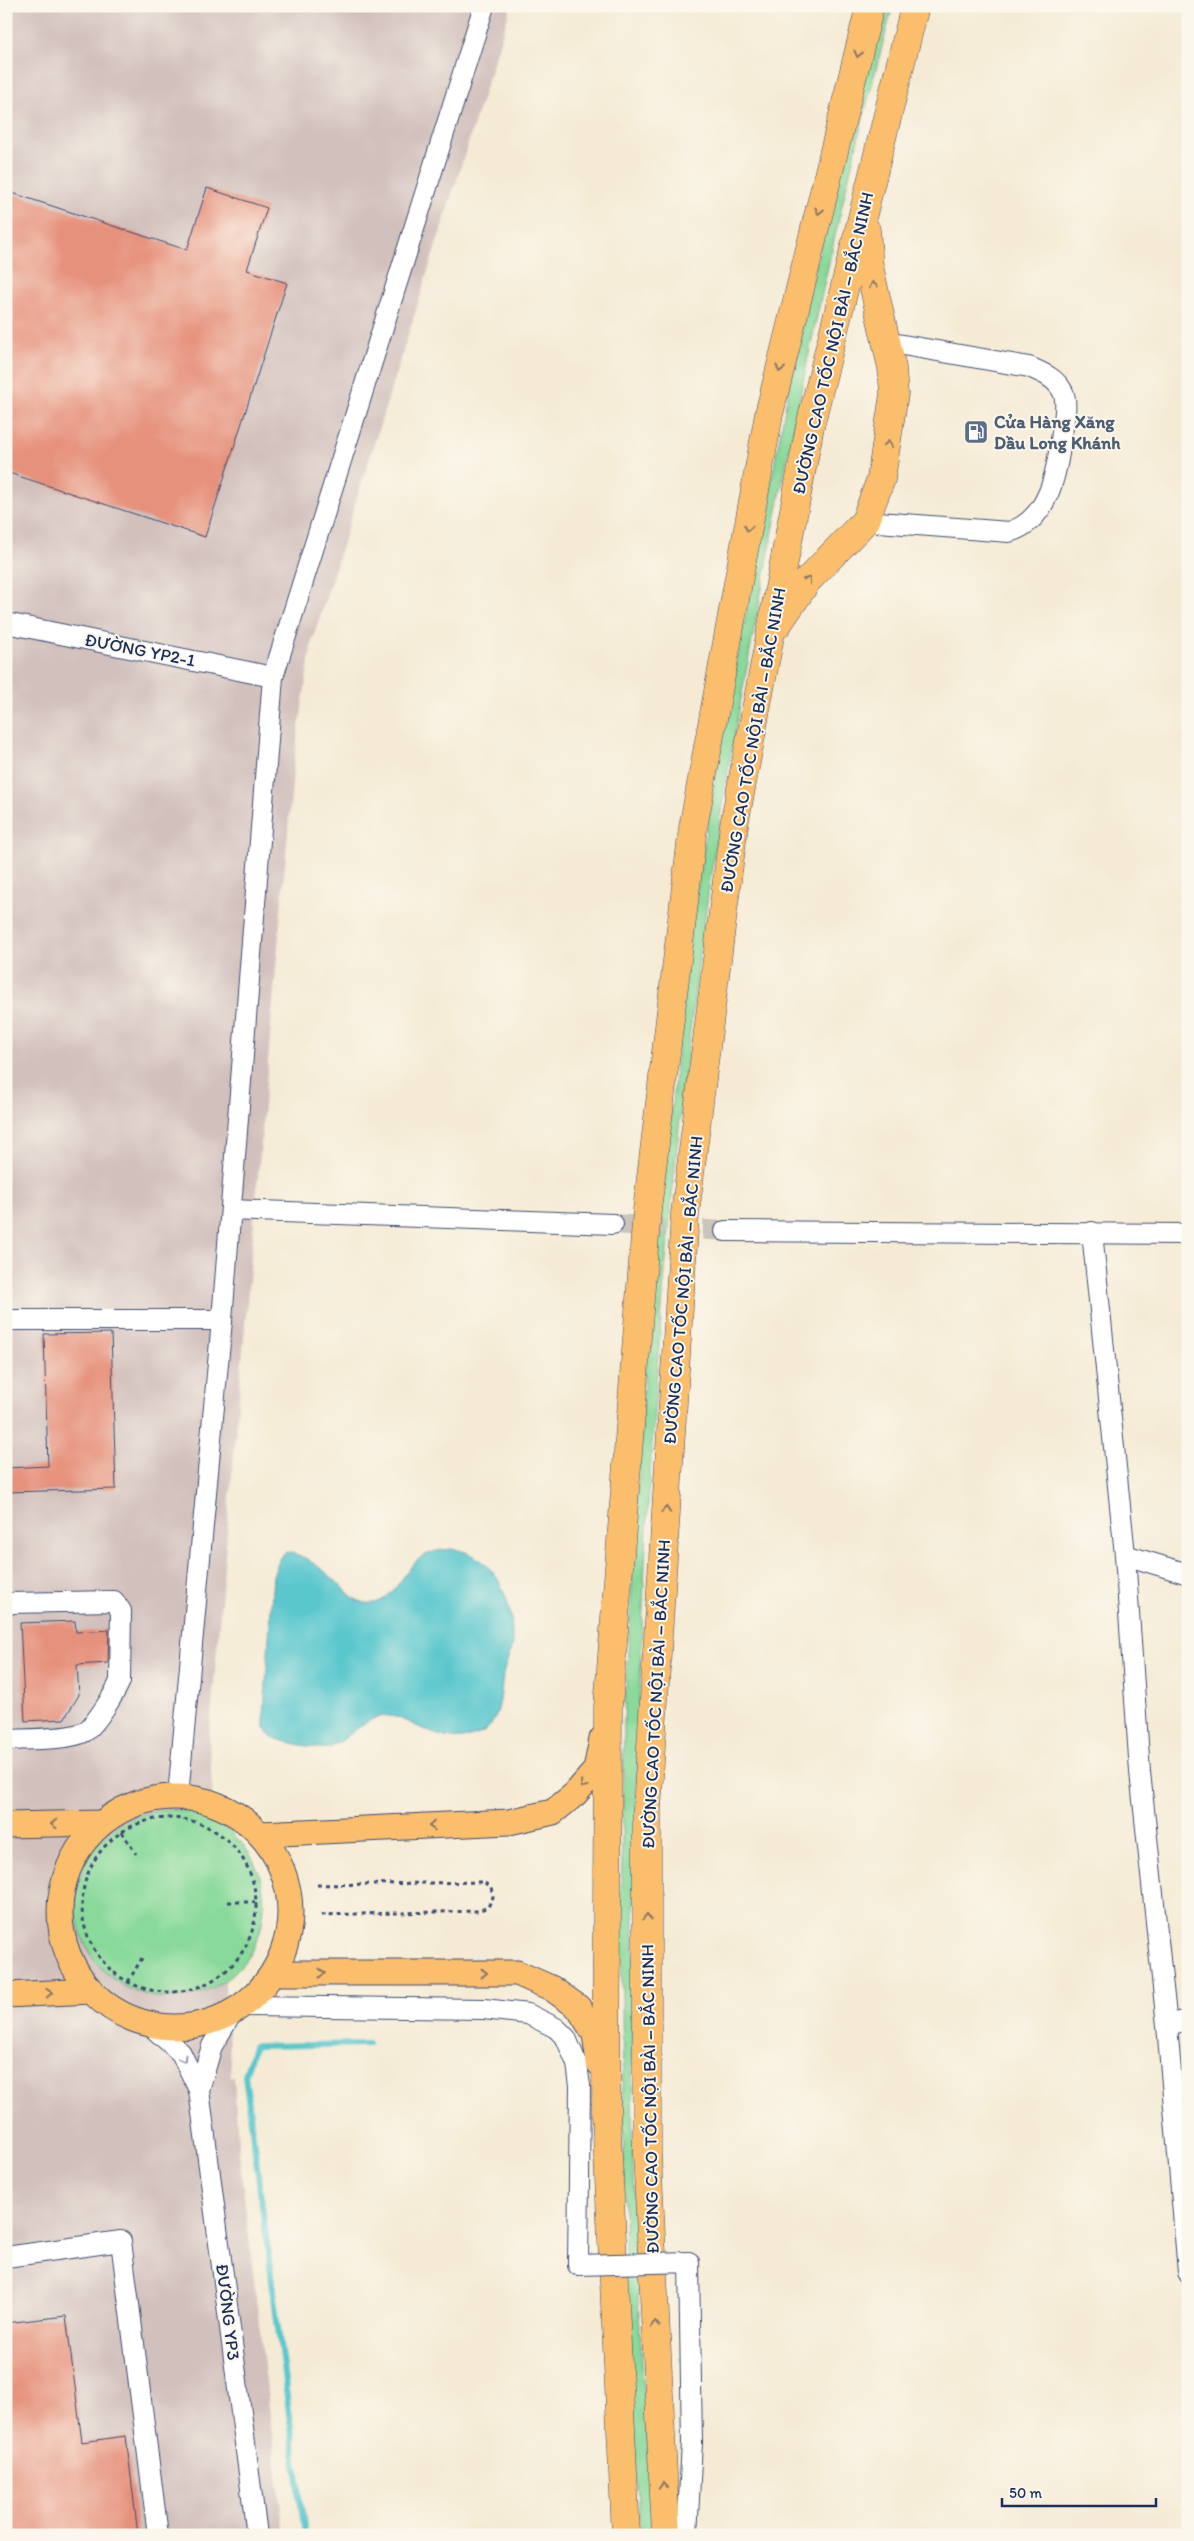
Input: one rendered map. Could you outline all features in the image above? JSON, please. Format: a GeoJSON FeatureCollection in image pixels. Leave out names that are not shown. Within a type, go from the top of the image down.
{"type":"FeatureCollection","features":[{"type":"Feature","properties":{"kind":"highway"},"geometry":{"type":"LineString","coordinates":[[626,2535],[606,2114],[608,1707],[648,1210],[693,828],[769,414],[870,6]]}},
{"type":"Feature","properties":{"kind":"highway","name":"ĐƯỜNG CAO TỐC NỘI BÀI – BẮC NINH"},"geometry":{"type":"LineString","coordinates":[[666,2535],[647,2154],[647,1809],[685,1214],[734,825],[810,426],[914,6]]}},
{"type":"Feature","properties":{"kind":"highway"},"geometry":{"type":"LineString","coordinates":[[771,635],[807,581],[864,520],[882,479],[888,449],[894,394],[892,368],[869,266],[864,210]]}},
{"type":"Feature","properties":{"kind":"main road"},"geometry":{"type":"LineString","coordinates":[[261,1834],[509,1822],[553,1812],[575,1794],[596,1770],[608,1707]]}},
{"type":"Feature","properties":{"kind":"main road"},"geometry":{"type":"LineString","coordinates":[[178,1796],[218,1804],[242,1817],[261,1834],[276,1855],[283,1870],[290,1904],[288,1937],[273,1973],[261,1989],[237,2009],[212,2021],[177,2027],[149,2024],[119,2012],[92,1991],[77,1971],[68,1954],[62,1934],[60,1905],[66,1876],[73,1857],[84,1840],[111,1828],[134,1803],[178,1796]]}},
{"type":"Feature","properties":{"kind":"main road"},"geometry":{"type":"LineString","coordinates":[[6,1825],[111,1828]]}},
{"type":"Feature","properties":{"kind":"main road"},"geometry":{"type":"LineString","coordinates":[[273,1973],[517,1973],[552,1988],[578,2007],[595,2034],[606,2114]]}},
{"type":"Feature","properties":{"kind":"main road"},"geometry":{"type":"LineString","coordinates":[[6,1994],[92,1991]]}},
{"type":"Feature","properties":{"kind":"street"},"geometry":{"type":"LineString","coordinates":[[178,1796],[222,1320],[273,676],[484,6]]}},
{"type":"Feature","properties":{"kind":"street"},"geometry":{"type":"LineString","coordinates":[[864,520],[1008,532],[1022,528],[1041,509],[1056,475],[1065,412],[1063,392],[1051,377],[1030,367],[886,342]]}},
{"type":"Feature","properties":{"kind":"street","name":"ĐƯỜNG YP2-1"},"geometry":{"type":"LineString","coordinates":[[6,623],[273,676]]}},
{"type":"Feature","properties":{"kind":"street"},"geometry":{"type":"LineString","coordinates":[[231,1210],[613,1224]]}},
{"type":"Feature","properties":{"kind":"street"},"geometry":{"type":"LineString","coordinates":[[724,1231],[1188,1234]]}},
{"type":"Feature","properties":{"kind":"street"},"geometry":{"type":"LineString","coordinates":[[1092,1232],[1125,1556],[1140,1772],[1167,2025],[1188,2272]]}},
{"type":"Feature","properties":{"kind":"street"},"geometry":{"type":"LineString","coordinates":[[6,1320],[222,1320]]}},
{"type":"Feature","properties":{"kind":"street"},"geometry":{"type":"LineString","coordinates":[[1125,1556],[1188,1574]]}},
{"type":"Feature","properties":{"kind":"street"},"geometry":{"type":"LineString","coordinates":[[6,1606],[11,1603],[114,1601],[121,1611],[120,1681],[116,1690],[89,1728],[85,1732],[74,1735],[6,1740]]}},
{"type":"Feature","properties":{"kind":"street"},"geometry":{"type":"LineString","coordinates":[[199,2090],[212,2046],[237,2009],[484,2008],[528,2014],[556,2028],[566,2038],[577,2064],[580,2086],[578,2265],[689,2262],[692,2443],[687,2535]]}},
{"type":"Feature","properties":{"kind":"street"},"geometry":{"type":"LineString","coordinates":[[1167,2025],[1188,2020]]}},
{"type":"Feature","properties":{"kind":"street"},"geometry":{"type":"LineString","coordinates":[[149,2024],[181,2053],[199,2090]]}},
{"type":"Feature","properties":{"kind":"street","name":"ĐƯỜNG YP3"},"geometry":{"type":"LineString","coordinates":[[199,2090],[257,2535]]}},
{"type":"Feature","properties":{"kind":"street"},"geometry":{"type":"LineString","coordinates":[[6,2257],[121,2241],[158,2535]]}},
{"type":"Feature","properties":{"kind":"path"},"geometry":{"type":"LineString","coordinates":[[162,1818],[187,1820],[210,1828],[230,1843],[245,1863],[254,1886],[255,1902],[254,1923],[245,1946],[231,1966],[211,1981],[188,1990],[176,1992],[152,1990],[128,1982],[109,1967],[97,1953],[86,1930],[82,1906],[84,1887],[93,1864],[107,1844],[111,1828],[162,1818]]}},
{"type":"Feature","properties":{"kind":"path"},"geometry":{"type":"LineString","coordinates":[[111,1828],[136,1854]]}},
{"type":"Feature","properties":{"kind":"path"},"geometry":{"type":"LineString","coordinates":[[317,1885],[483,1882],[491,1887],[493,1897],[488,1907],[478,1911],[318,1915]]}},
{"type":"Feature","properties":{"kind":"path"},"geometry":{"type":"LineString","coordinates":[[228,1902],[255,1902]]}},
{"type":"Feature","properties":{"kind":"path"},"geometry":{"type":"LineString","coordinates":[[128,1982],[142,1958]]}},
{"type":"Feature","properties":{"kind":"shaded area"},"geometry":{"type":"Polygon","coordinates":[[[6,6],[511,6],[312,642],[294,761],[209,1740],[231,2077],[234,2077],[238,2144],[284,2535],[6,2535],[6,6]]]}},
{"type":"Feature","properties":{"kind":"green space"},"geometry":{"type":"Polygon","coordinates":[[[879,6],[893,6],[859,136],[813,333],[736,726],[704,923],[676,1158],[655,1394],[642,1631],[638,1750],[632,2061],[633,2176],[639,2311],[654,2535],[640,2535],[625,2289],[621,1899],[624,1720],[647,1335],[692,917],[717,766],[800,330],[879,6]]]}},
{"type":"Feature","properties":{"kind":"green space"},"geometry":{"type":"Polygon","coordinates":[[[170,1810],[197,1814],[214,1821],[236,1838],[253,1860],[260,1877],[264,1904],[260,1931],[253,1948],[236,1970],[214,1987],[197,1994],[170,1998],[143,1994],[126,1987],[104,1970],[87,1948],[80,1931],[76,1904],[80,1877],[87,1860],[104,1838],[126,1821],[143,1814],[170,1810]]]}},
{"type":"Feature","properties":{"kind":"water"},"geometry":{"type":"Polygon","coordinates":[[[452,1549],[467,1553],[491,1569],[505,1595],[512,1624],[511,1649],[504,1671],[497,1711],[487,1729],[482,1733],[472,1736],[450,1738],[429,1732],[392,1716],[384,1716],[362,1725],[329,1748],[300,1745],[271,1736],[264,1724],[264,1715],[273,1576],[280,1557],[286,1552],[306,1559],[333,1578],[357,1600],[365,1603],[375,1603],[390,1594],[415,1562],[422,1557],[429,1553],[452,1549]]]}},
{"type":"Feature","properties":{"kind":"building"},"geometry":{"type":"Polygon","coordinates":[[[207,188],[267,208],[247,270],[287,283],[205,537],[6,472],[6,191],[187,250],[207,188]]]}},
{"type":"Feature","properties":{"kind":"building"},"geometry":{"type":"Polygon","coordinates":[[[111,1333],[116,1489],[6,1492],[6,1468],[48,1466],[44,1334],[111,1333]]]}},
{"type":"Feature","properties":{"kind":"building"},"geometry":{"type":"Polygon","coordinates":[[[75,1621],[76,1632],[109,1630],[108,1663],[77,1665],[79,1695],[64,1719],[25,1721],[20,1623],[75,1621]]]}},
{"type":"Feature","properties":{"kind":"building"},"geometry":{"type":"Polygon","coordinates":[[[66,2316],[82,2442],[126,2436],[138,2535],[6,2535],[6,2323],[66,2316]]]}},
{"type":"Feature","properties":{"kind":"waterway"},"geometry":{"type":"LineString","coordinates":[[305,2535],[245,2075],[254,2047],[368,2044]]}},
{"type":"Feature","properties":{"kind":"tunnel"},"geometry":{"type":"LineString","coordinates":[[613,1224],[725,1231]]}},
{"type":"Feature","properties":{"kind":"place","name":"Cửa Hàng Xăng Dầu Long Khánh"},"geometry":{"type":"Point","coordinates":[976,432]}}]}
